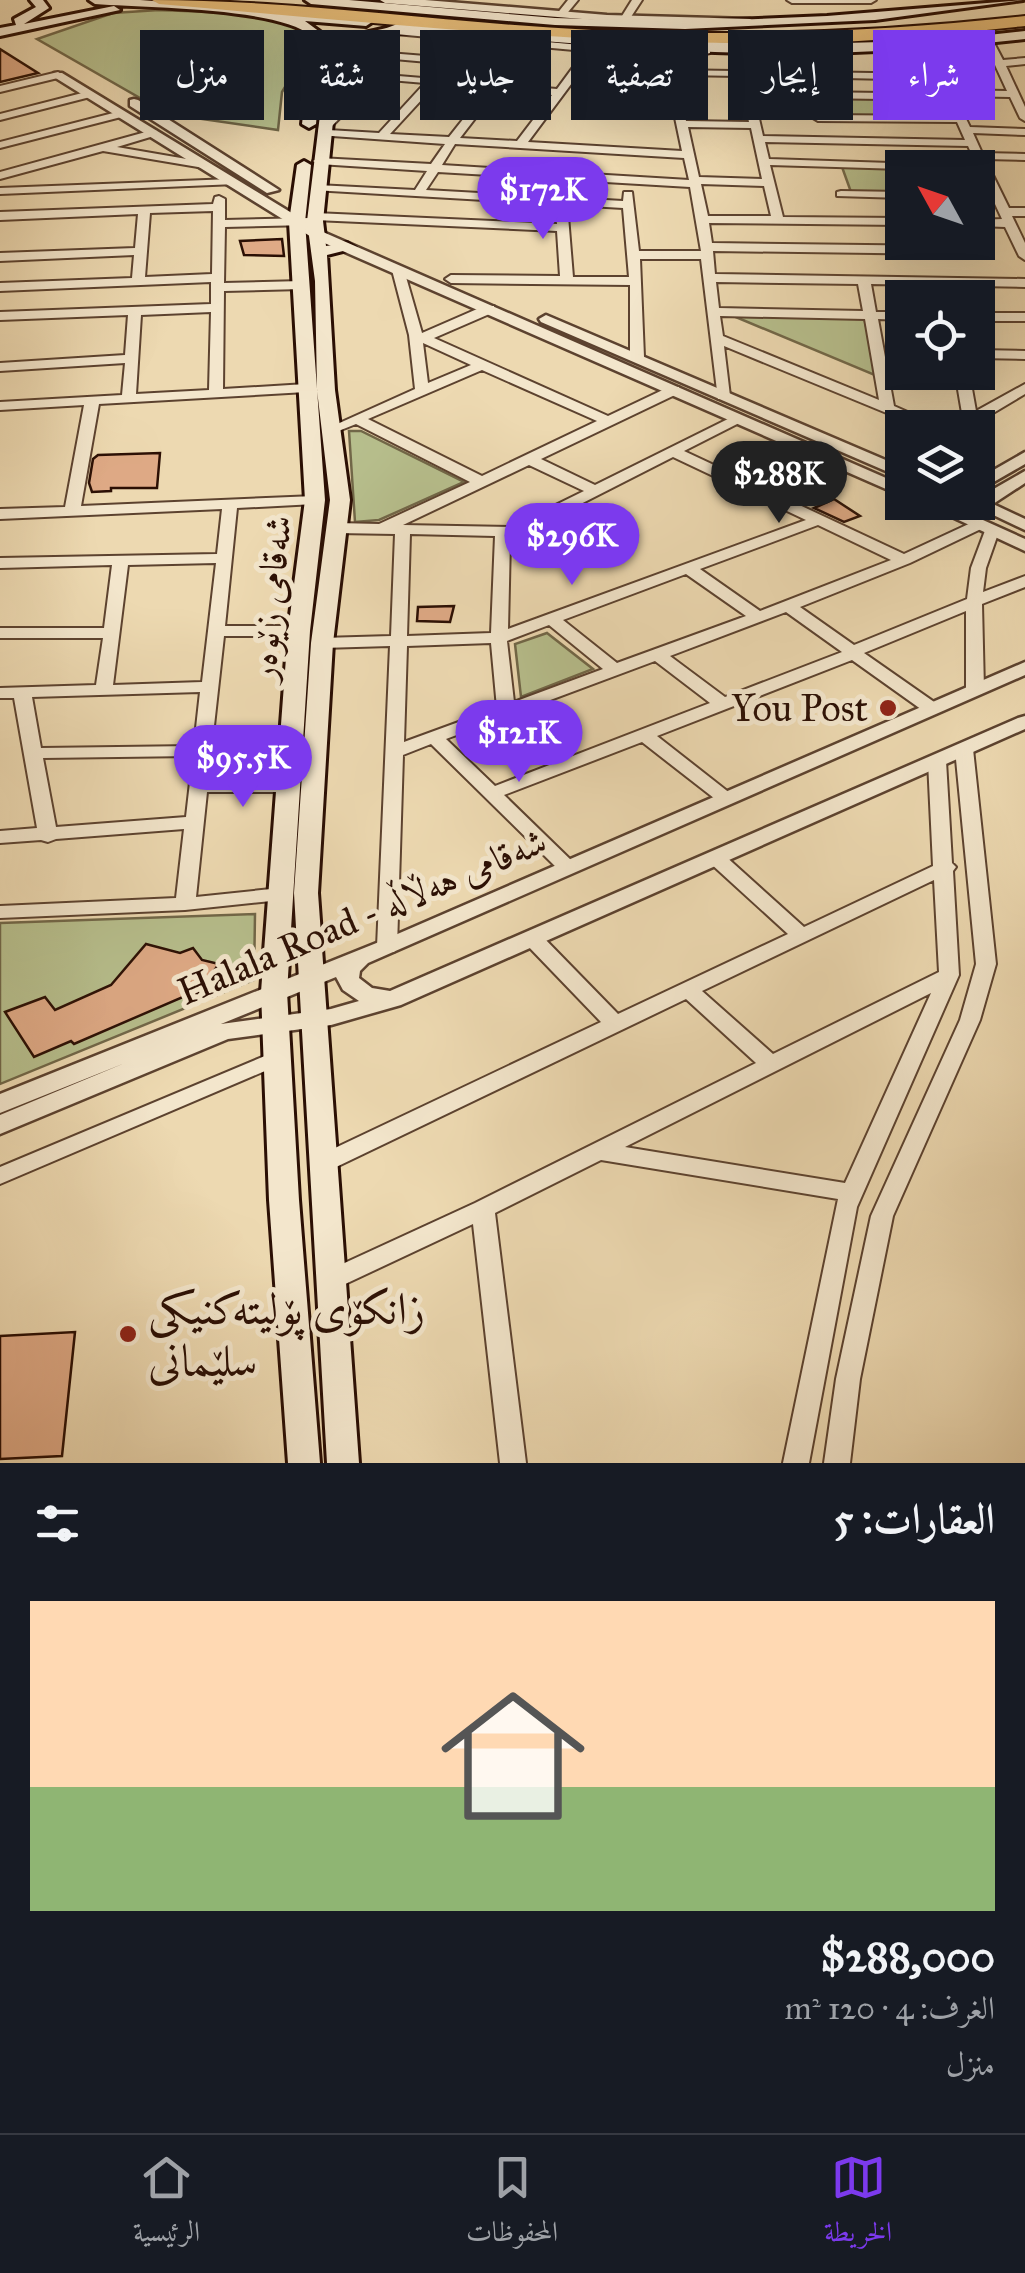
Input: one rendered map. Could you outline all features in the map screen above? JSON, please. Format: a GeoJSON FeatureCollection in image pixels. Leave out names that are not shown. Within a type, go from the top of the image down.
{"type":"FeatureCollection","features":[{"type":"Feature","properties":{"kind":"highway"},"geometry":{"type":"LineString","coordinates":[[256,0],[724,34],[814,33],[1025,13]]}},
{"type":"Feature","properties":{"kind":"highway"},"geometry":{"type":"LineString","coordinates":[[167,3],[674,40],[843,40],[1025,20]]}},
{"type":"Feature","properties":{"kind":"main road"},"geometry":{"type":"LineString","coordinates":[[0,25],[40,13],[42,4],[36,0]]}},
{"type":"Feature","properties":{"kind":"main road"},"geometry":{"type":"LineString","coordinates":[[95,0],[167,3],[446,30]]}},
{"type":"Feature","properties":{"kind":"main road"},"geometry":{"type":"LineString","coordinates":[[311,0],[377,2],[561,20],[772,23],[877,17],[1016,0]]}},
{"type":"Feature","properties":{"kind":"main road"},"geometry":{"type":"LineString","coordinates":[[0,32],[167,3]]}},
{"type":"Feature","properties":{"kind":"main road"},"geometry":{"type":"LineString","coordinates":[[271,15],[306,25],[308,30]]}},
{"type":"Feature","properties":{"kind":"main road"},"geometry":{"type":"LineString","coordinates":[[382,30],[418,27]]}},
{"type":"Feature","properties":{"kind":"main road"},"geometry":{"type":"LineString","coordinates":[[995,39],[1025,35]]}},
{"type":"Feature","properties":{"kind":"main road"},"geometry":{"type":"LineString","coordinates":[[708,52],[873,50]]}},
{"type":"Feature","properties":{"kind":"main road","name":"شەقامی زێوەر"},"geometry":{"type":"LineString","coordinates":[[320,120],[313,229],[340,500],[322,642],[306,893],[344,1463]]}},
{"type":"Feature","properties":{"kind":"main road","name":"شەقامی زێوەر"},"geometry":{"type":"LineString","coordinates":[[304,1463],[284,1200],[274,992],[299,630],[316,500],[302,285],[313,229],[322,120]]}},
{"type":"Feature","properties":{"kind":"main road"},"geometry":{"type":"LineString","coordinates":[[313,229],[354,250]]}},
{"type":"Feature","properties":{"kind":"street"},"geometry":{"type":"LineString","coordinates":[[332,2],[346,0]]}},
{"type":"Feature","properties":{"kind":"street"},"geometry":{"type":"LineString","coordinates":[[561,20],[573,0]]}},
{"type":"Feature","properties":{"kind":"street"},"geometry":{"type":"LineString","coordinates":[[623,21],[638,0]]}},
{"type":"Feature","properties":{"kind":"street"},"geometry":{"type":"LineString","coordinates":[[792,0],[871,0]]}},
{"type":"Feature","properties":{"kind":"street"},"geometry":{"type":"LineString","coordinates":[[816,0],[826,16]]}},
{"type":"Feature","properties":{"kind":"street"},"geometry":{"type":"LineString","coordinates":[[995,54],[1025,118]]}},
{"type":"Feature","properties":{"kind":"street"},"geometry":{"type":"LineString","coordinates":[[999,64],[1025,61]]}},
{"type":"Feature","properties":{"kind":"street"},"geometry":{"type":"LineString","coordinates":[[723,396],[708,251],[674,89],[676,72],[728,73]]}},
{"type":"Feature","properties":{"kind":"street"},"geometry":{"type":"LineString","coordinates":[[0,89],[58,75],[226,182],[313,229],[378,247],[854,452],[885,462]]}},
{"type":"Feature","properties":{"kind":"street"},"geometry":{"type":"LineString","coordinates":[[520,145],[571,77]]}},
{"type":"Feature","properties":{"kind":"street"},"geometry":{"type":"LineString","coordinates":[[995,90],[1010,89],[1025,81]]}},
{"type":"Feature","properties":{"kind":"street"},"geometry":{"type":"LineString","coordinates":[[551,91],[560,92]]}},
{"type":"Feature","properties":{"kind":"street"},"geometry":{"type":"LineString","coordinates":[[0,117],[90,94]]}},
{"type":"Feature","properties":{"kind":"street"},"geometry":{"type":"LineString","coordinates":[[382,136],[420,99]]}},
{"type":"Feature","properties":{"kind":"street"},"geometry":{"type":"LineString","coordinates":[[134,103],[274,191],[275,197],[268,204]]}},
{"type":"Feature","properties":{"kind":"street"},"geometry":{"type":"LineString","coordinates":[[0,145],[121,114]]}},
{"type":"Feature","properties":{"kind":"street"},"geometry":{"type":"LineString","coordinates":[[322,131],[333,120]]}},
{"type":"Feature","properties":{"kind":"street"},"geometry":{"type":"LineString","coordinates":[[419,192],[468,120]]}},
{"type":"Feature","properties":{"kind":"street"},"geometry":{"type":"LineString","coordinates":[[756,120],[778,220]]}},
{"type":"Feature","properties":{"kind":"street"},"geometry":{"type":"LineString","coordinates":[[818,120],[823,140]]}},
{"type":"Feature","properties":{"kind":"street"},"geometry":{"type":"LineString","coordinates":[[905,120],[966,131],[1025,132]]}},
{"type":"Feature","properties":{"kind":"street"},"geometry":{"type":"LineString","coordinates":[[961,120],[975,150]]}},
{"type":"Feature","properties":{"kind":"street"},"geometry":{"type":"LineString","coordinates":[[683,124],[757,125]]}},
{"type":"Feature","properties":{"kind":"street"},"geometry":{"type":"LineString","coordinates":[[322,131],[690,156]]}},
{"type":"Feature","properties":{"kind":"street"},"geometry":{"type":"LineString","coordinates":[[761,139],[907,142],[966,131]]}},
{"type":"Feature","properties":{"kind":"street"},"geometry":{"type":"LineString","coordinates":[[0,176],[153,134]]}},
{"type":"Feature","properties":{"kind":"street"},"geometry":{"type":"LineString","coordinates":[[907,142],[910,150]]}},
{"type":"Feature","properties":{"kind":"street"},"geometry":{"type":"LineString","coordinates":[[101,147],[204,165]]}},
{"type":"Feature","properties":{"kind":"street"},"geometry":{"type":"LineString","coordinates":[[559,174],[570,148]]}},
{"type":"Feature","properties":{"kind":"street"},"geometry":{"type":"LineString","coordinates":[[995,156],[1025,157]]}},
{"type":"Feature","properties":{"kind":"street"},"geometry":{"type":"LineString","coordinates":[[319,160],[626,179],[770,182]]}},
{"type":"Feature","properties":{"kind":"street"},"geometry":{"type":"LineString","coordinates":[[766,162],[885,166]]}},
{"type":"Feature","properties":{"kind":"street"},"geometry":{"type":"LineString","coordinates":[[832,164],[850,222]]}},
{"type":"Feature","properties":{"kind":"street"},"geometry":{"type":"LineString","coordinates":[[515,198],[526,172]]}},
{"type":"Feature","properties":{"kind":"street"},"geometry":{"type":"LineString","coordinates":[[626,179],[636,281],[636,357]]}},
{"type":"Feature","properties":{"kind":"street"},"geometry":{"type":"LineString","coordinates":[[0,191],[226,182]]}},
{"type":"Feature","properties":{"kind":"street"},"geometry":{"type":"LineString","coordinates":[[216,393],[219,207],[226,182]]}},
{"type":"Feature","properties":{"kind":"street"},"geometry":{"type":"LineString","coordinates":[[316,188],[629,205]]}},
{"type":"Feature","properties":{"kind":"street"},"geometry":{"type":"LineString","coordinates":[[995,192],[1021,240],[1025,256]]}},
{"type":"Feature","properties":{"kind":"street"},"geometry":{"type":"LineString","coordinates":[[841,194],[885,195]]}},
{"type":"Feature","properties":{"kind":"street"},"geometry":{"type":"LineString","coordinates":[[465,222],[478,196]]}},
{"type":"Feature","properties":{"kind":"street"},"geometry":{"type":"LineString","coordinates":[[561,201],[566,281]]}},
{"type":"Feature","properties":{"kind":"street"},"geometry":{"type":"LineString","coordinates":[[0,216],[219,207]]}},
{"type":"Feature","properties":{"kind":"street"},"geometry":{"type":"LineString","coordinates":[[138,281],[144,210]]}},
{"type":"Feature","properties":{"kind":"street"},"geometry":{"type":"LineString","coordinates":[[995,219],[1025,212]]}},
{"type":"Feature","properties":{"kind":"street"},"geometry":{"type":"LineString","coordinates":[[703,220],[885,222]]}},
{"type":"Feature","properties":{"kind":"street"},"geometry":{"type":"LineString","coordinates":[[219,224],[313,229],[465,222],[563,228]]}},
{"type":"Feature","properties":{"kind":"street"},"geometry":{"type":"LineString","coordinates":[[354,250],[378,247]]}},
{"type":"Feature","properties":{"kind":"street"},"geometry":{"type":"LineString","coordinates":[[634,255],[885,247]]}},
{"type":"Feature","properties":{"kind":"street"},"geometry":{"type":"LineString","coordinates":[[354,250],[885,483]]}},
{"type":"Feature","properties":{"kind":"street"},"geometry":{"type":"LineString","coordinates":[[0,257],[140,251]]}},
{"type":"Feature","properties":{"kind":"street"},"geometry":{"type":"LineString","coordinates":[[398,270],[419,337],[422,390]]}},
{"type":"Feature","properties":{"kind":"street"},"geometry":{"type":"LineString","coordinates":[[712,278],[885,281]]}},
{"type":"Feature","properties":{"kind":"street"},"geometry":{"type":"LineString","coordinates":[[451,279],[636,281]]}},
{"type":"Feature","properties":{"kind":"street"},"geometry":{"type":"LineString","coordinates":[[0,287],[138,281],[302,285]]}},
{"type":"Feature","properties":{"kind":"street"},"geometry":{"type":"LineString","coordinates":[[864,281],[888,408]]}},
{"type":"Feature","properties":{"kind":"street"},"geometry":{"type":"LineString","coordinates":[[995,283],[1025,283]]}},
{"type":"Feature","properties":{"kind":"street"},"geometry":{"type":"LineString","coordinates":[[0,316],[216,308]]}},
{"type":"Feature","properties":{"kind":"street"},"geometry":{"type":"LineString","coordinates":[[419,337],[490,309]]}},
{"type":"Feature","properties":{"kind":"street"},"geometry":{"type":"LineString","coordinates":[[128,400],[135,312]]}},
{"type":"Feature","properties":{"kind":"street"},"geometry":{"type":"LineString","coordinates":[[713,312],[885,315]]}},
{"type":"Feature","properties":{"kind":"street"},"geometry":{"type":"LineString","coordinates":[[995,316],[1025,317]]}},
{"type":"Feature","properties":{"kind":"street"},"geometry":{"type":"LineString","coordinates":[[419,337],[608,421]]}},
{"type":"Feature","properties":{"kind":"street"},"geometry":{"type":"LineString","coordinates":[[716,338],[893,410]]}},
{"type":"Feature","properties":{"kind":"street"},"geometry":{"type":"LineString","coordinates":[[995,354],[1025,355]]}},
{"type":"Feature","properties":{"kind":"street"},"geometry":{"type":"LineString","coordinates":[[0,367],[131,358]]}},
{"type":"Feature","properties":{"kind":"street"},"geometry":{"type":"LineString","coordinates":[[331,430],[482,365]]}},
{"type":"Feature","properties":{"kind":"street"},"geometry":{"type":"LineString","coordinates":[[0,406],[306,388]]}},
{"type":"Feature","properties":{"kind":"street"},"geometry":{"type":"LineString","coordinates":[[382,530],[674,390]]}},
{"type":"Feature","properties":{"kind":"street"},"geometry":{"type":"LineString","coordinates":[[989,410],[1023,391]]}},
{"type":"Feature","properties":{"kind":"street"},"geometry":{"type":"LineString","coordinates":[[72,512],[92,402]]}},
{"type":"Feature","properties":{"kind":"street"},"geometry":{"type":"LineString","coordinates":[[337,528],[506,534],[738,418]]}},
{"type":"Feature","properties":{"kind":"street"},"geometry":{"type":"LineString","coordinates":[[356,419],[482,482]]}},
{"type":"Feature","properties":{"kind":"street"},"geometry":{"type":"LineString","coordinates":[[673,451],[904,560]]}},
{"type":"Feature","properties":{"kind":"street"},"geometry":{"type":"LineString","coordinates":[[837,462],[854,452]]}},
{"type":"Feature","properties":{"kind":"street"},"geometry":{"type":"LineString","coordinates":[[995,482],[1025,456]]}},
{"type":"Feature","properties":{"kind":"street"},"geometry":{"type":"LineString","coordinates":[[529,459],[596,491]]}},
{"type":"Feature","properties":{"kind":"street"},"geometry":{"type":"LineString","coordinates":[[995,490],[1025,476]]}},
{"type":"Feature","properties":{"kind":"street"},"geometry":{"type":"LineString","coordinates":[[0,514],[316,500]]}},
{"type":"Feature","properties":{"kind":"street"},"geometry":{"type":"LineString","coordinates":[[185,904],[230,506]]}},
{"type":"Feature","properties":{"kind":"street"},"geometry":{"type":"LineString","coordinates":[[995,508],[1025,524]]}},
{"type":"Feature","properties":{"kind":"street"},"geometry":{"type":"LineString","coordinates":[[322,642],[499,638],[819,520]]}},
{"type":"Feature","properties":{"kind":"street"},"geometry":{"type":"LineString","coordinates":[[967,520],[1025,546]]}},
{"type":"Feature","properties":{"kind":"street"},"geometry":{"type":"LineString","coordinates":[[394,752],[788,606],[985,528]]}},
{"type":"Feature","properties":{"kind":"street"},"geometry":{"type":"LineString","coordinates":[[976,690],[974,604],[985,528]]}},
{"type":"Feature","properties":{"kind":"street"},"geometry":{"type":"LineString","coordinates":[[387,947],[403,530]]}},
{"type":"Feature","properties":{"kind":"street"},"geometry":{"type":"LineString","coordinates":[[506,534],[499,638],[506,711]]}},
{"type":"Feature","properties":{"kind":"street"},"geometry":{"type":"LineString","coordinates":[[0,562],[225,558]]}},
{"type":"Feature","properties":{"kind":"street"},"geometry":{"type":"LineString","coordinates":[[104,688],[121,560]]}},
{"type":"Feature","properties":{"kind":"street"},"geometry":{"type":"LineString","coordinates":[[689,569],[757,616]]}},
{"type":"Feature","properties":{"kind":"street"},"geometry":{"type":"LineString","coordinates":[[494,794],[1025,581]]}},
{"type":"Feature","properties":{"kind":"street"},"geometry":{"type":"LineString","coordinates":[[788,606],[931,708]]}},
{"type":"Feature","properties":{"kind":"street"},"geometry":{"type":"LineString","coordinates":[[553,620],[615,670]]}},
{"type":"Feature","properties":{"kind":"street"},"geometry":{"type":"LineString","coordinates":[[216,631],[299,630]]}},
{"type":"Feature","properties":{"kind":"street"},"geometry":{"type":"LineString","coordinates":[[0,632],[110,633]]}},
{"type":"Feature","properties":{"kind":"street"},"geometry":{"type":"LineString","coordinates":[[657,654],[721,703]]}},
{"type":"Feature","properties":{"kind":"street","name":"Halala Road - شەقامی هەڵاڵە"},"geometry":{"type":"LineString","coordinates":[[0,1104],[387,947],[1025,668]]}},
{"type":"Feature","properties":{"kind":"street"},"geometry":{"type":"LineString","coordinates":[[0,693],[210,687]]}},
{"type":"Feature","properties":{"kind":"street"},"geometry":{"type":"LineString","coordinates":[[22,692],[48,836]]}},
{"type":"Feature","properties":{"kind":"street","name":"Halala Road - شەقامی هەڵاڵە"},"geometry":{"type":"LineString","coordinates":[[0,1124],[224,1031],[313,1021],[394,999],[1025,722]]}},
{"type":"Feature","properties":{"kind":"street"},"geometry":{"type":"LineString","coordinates":[[646,736],[724,798]]}},
{"type":"Feature","properties":{"kind":"street"},"geometry":{"type":"LineString","coordinates":[[435,738],[568,868]]}},
{"type":"Feature","properties":{"kind":"street"},"geometry":{"type":"LineString","coordinates":[[837,1463],[848,1379],[882,1216],[970,1020],[986,964],[964,749]]}},
{"type":"Feature","properties":{"kind":"street"},"geometry":{"type":"LineString","coordinates":[[35,753],[202,751]]}},
{"type":"Feature","properties":{"kind":"street"},"geometry":{"type":"LineString","coordinates":[[796,1463],[846,1207],[949,975],[946,867],[937,761]]}},
{"type":"Feature","properties":{"kind":"street"},"geometry":{"type":"LineString","coordinates":[[198,786],[288,786]]}},
{"type":"Feature","properties":{"kind":"street"},"geometry":{"type":"LineString","coordinates":[[0,836],[48,836],[194,822]]}},
{"type":"Feature","properties":{"kind":"street"},"geometry":{"type":"LineString","coordinates":[[716,858],[803,938]]}},
{"type":"Feature","properties":{"kind":"street"},"geometry":{"type":"LineString","coordinates":[[324,1164],[946,867]]}},
{"type":"Feature","properties":{"kind":"street"},"geometry":{"type":"LineString","coordinates":[[0,912],[185,904],[281,894]]}},
{"type":"Feature","properties":{"kind":"street"},"geometry":{"type":"LineString","coordinates":[[533,938],[616,1025]]}},
{"type":"Feature","properties":{"kind":"street"},"geometry":{"type":"LineString","coordinates":[[360,958],[350,968],[347,979],[353,990],[366,996],[394,999]]}},
{"type":"Feature","properties":{"kind":"street"},"geometry":{"type":"LineString","coordinates":[[332,1280],[483,1209],[949,975]]}},
{"type":"Feature","properties":{"kind":"street"},"geometry":{"type":"LineString","coordinates":[[690,991],[771,1064]]}},
{"type":"Feature","properties":{"kind":"street"},"geometry":{"type":"LineString","coordinates":[[0,1176],[279,1057]]}},
{"type":"Feature","properties":{"kind":"street"},"geometry":{"type":"LineString","coordinates":[[597,1150],[852,1193]]}},
{"type":"Feature","properties":{"kind":"street"},"geometry":{"type":"LineString","coordinates":[[483,1209],[513,1463]]}},
{"type":"Feature","properties":{"kind":"street"},"geometry":{"type":"LineString","coordinates":[[814,1369],[848,1379]]}},
{"type":"Feature","properties":{"kind":"green space"},"geometry":{"type":"Polygon","coordinates":[[[217,12],[263,18],[300,30],[284,30],[284,89],[278,130],[209,120],[264,120],[264,30],[140,30],[140,98],[37,39],[113,13],[217,12]]]}},
{"type":"Feature","properties":{"kind":"green space"},"geometry":{"type":"Polygon","coordinates":[[[853,98],[873,99],[873,116],[853,115],[853,98]]]}},
{"type":"Feature","properties":{"kind":"green space"},"geometry":{"type":"Polygon","coordinates":[[[842,167],[885,168],[885,192],[851,192],[842,167]]]}},
{"type":"Feature","properties":{"kind":"green space"},"geometry":{"type":"Polygon","coordinates":[[[731,315],[864,317],[877,376],[731,315]]]}},
{"type":"Feature","properties":{"kind":"green space"},"geometry":{"type":"Polygon","coordinates":[[[349,431],[361,431],[464,482],[379,520],[355,522],[349,431]]]}},
{"type":"Feature","properties":{"kind":"green space"},"geometry":{"type":"Polygon","coordinates":[[[547,633],[593,669],[521,697],[515,644],[547,633]]]}},
{"type":"Feature","properties":{"kind":"green space"},"geometry":{"type":"Polygon","coordinates":[[[255,914],[254,980],[0,1084],[0,923],[255,914]]]}},
{"type":"Feature","properties":{"kind":"building"},"geometry":{"type":"Polygon","coordinates":[[[0,49],[38,73],[0,82],[0,49]]]}},
{"type":"Feature","properties":{"kind":"building"},"geometry":{"type":"Polygon","coordinates":[[[282,239],[284,256],[244,255],[240,241],[282,239]]]}},
{"type":"Feature","properties":{"kind":"building"},"geometry":{"type":"Polygon","coordinates":[[[160,453],[157,488],[92,492],[89,483],[93,459],[98,455],[160,453]]]}},
{"type":"Feature","properties":{"kind":"building"},"geometry":{"type":"Polygon","coordinates":[[[834,499],[860,516],[844,522],[814,508],[834,499]]]}},
{"type":"Feature","properties":{"kind":"building"},"geometry":{"type":"Polygon","coordinates":[[[454,606],[450,622],[417,621],[418,607],[454,606]]]}},
{"type":"Feature","properties":{"kind":"building"},"geometry":{"type":"Polygon","coordinates":[[[146,944],[180,953],[193,948],[202,960],[219,964],[213,972],[220,980],[193,998],[185,996],[34,1057],[5,1012],[45,997],[55,1010],[111,985],[146,944]]]}},
{"type":"Feature","properties":{"kind":"building"},"geometry":{"type":"Polygon","coordinates":[[[75,1332],[62,1456],[0,1459],[0,1336],[75,1332]]]}},
{"type":"Feature","properties":{"kind":"place","name":"You Post"},"geometry":{"type":"Point","coordinates":[888,708]}},
{"type":"Feature","properties":{"kind":"place","name":"زانکۆی پۆلیتەکنیکی سلێمانی"},"geometry":{"type":"Point","coordinates":[128,1334]}}]}
